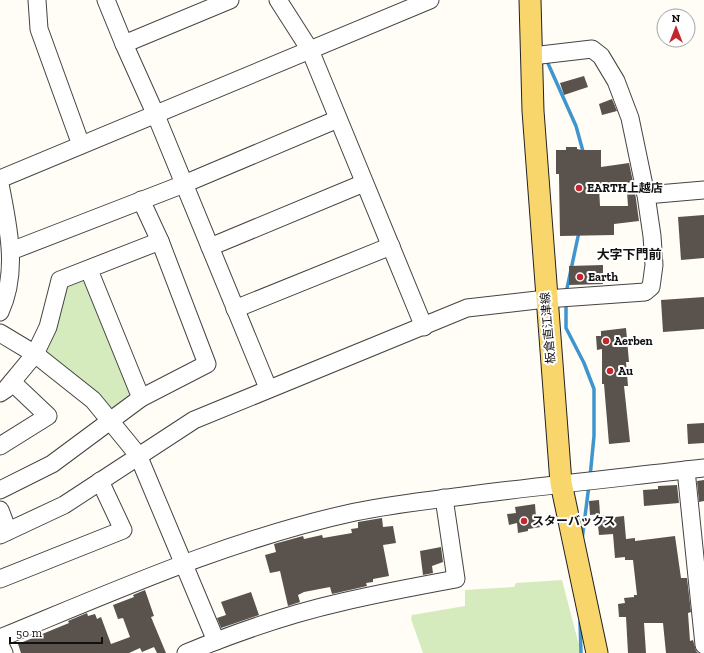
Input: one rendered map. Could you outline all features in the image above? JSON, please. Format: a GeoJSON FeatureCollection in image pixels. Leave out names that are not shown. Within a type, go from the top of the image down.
{"type":"FeatureCollection","features":[{"type":"Feature","properties":{"kind":"main road","name":"板倉直江津線"},"geometry":{"type":"LineString","coordinates":[[530,0],[533,111],[561,483],[597,653]]}},
{"type":"Feature","properties":{"kind":"street"},"geometry":{"type":"LineString","coordinates":[[37,0],[40,29],[81,144]]}},
{"type":"Feature","properties":{"kind":"street"},"geometry":{"type":"LineString","coordinates":[[106,0],[155,113],[268,388]]}},
{"type":"Feature","properties":{"kind":"street"},"geometry":{"type":"LineString","coordinates":[[124,44],[230,0]]}},
{"type":"Feature","properties":{"kind":"street"},"geometry":{"type":"LineString","coordinates":[[278,0],[310,50],[424,327]]}},
{"type":"Feature","properties":{"kind":"street"},"geometry":{"type":"LineString","coordinates":[[0,179],[155,113],[430,0]]}},
{"type":"Feature","properties":{"kind":"street"},"geometry":{"type":"LineString","coordinates":[[0,510],[4,533],[64,506],[138,455],[194,420],[268,388],[424,327],[467,308],[546,299],[645,292],[651,287],[654,265],[646,195],[630,118],[616,80],[601,56],[592,49],[532,56]]}},
{"type":"Feature","properties":{"kind":"street"},"geometry":{"type":"LineString","coordinates":[[12,251],[184,184],[338,119]]}},
{"type":"Feature","properties":{"kind":"street"},"geometry":{"type":"LineString","coordinates":[[210,247],[364,182]]}},
{"type":"Feature","properties":{"kind":"street"},"geometry":{"type":"LineString","coordinates":[[0,184],[12,251],[7,296],[0,312]]}},
{"type":"Feature","properties":{"kind":"street"},"geometry":{"type":"LineString","coordinates":[[646,195],[704,190]]}},
{"type":"Feature","properties":{"kind":"street"},"geometry":{"type":"LineString","coordinates":[[0,490],[52,464],[141,398],[207,364],[160,241],[141,200]]}},
{"type":"Feature","properties":{"kind":"street"},"geometry":{"type":"LineString","coordinates":[[0,446],[48,416],[6,388],[35,354],[48,327],[60,280],[89,270],[160,241]]}},
{"type":"Feature","properties":{"kind":"street"},"geometry":{"type":"LineString","coordinates":[[236,309],[391,246]]}},
{"type":"Feature","properties":{"kind":"street"},"geometry":{"type":"LineString","coordinates":[[89,270],[141,398]]}},
{"type":"Feature","properties":{"kind":"street"},"geometry":{"type":"LineString","coordinates":[[0,333],[35,354],[93,400],[138,455],[216,641]]}},
{"type":"Feature","properties":{"kind":"street"},"geometry":{"type":"LineString","coordinates":[[0,638],[184,562],[252,539],[304,524],[356,512],[444,498],[561,483],[704,468]]}},
{"type":"Feature","properties":{"kind":"street"},"geometry":{"type":"LineString","coordinates":[[686,470],[704,645]]}},
{"type":"Feature","properties":{"kind":"street"},"geometry":{"type":"LineString","coordinates":[[0,579],[123,530],[100,481]]}},
{"type":"Feature","properties":{"kind":"street"},"geometry":{"type":"LineString","coordinates":[[186,653],[216,641],[291,616],[335,604],[456,579],[444,498]]}},
{"type":"Feature","properties":{"kind":"street"},"geometry":{"type":"LineString","coordinates":[[0,645],[4,653]]}},
{"type":"Feature","properties":{"kind":"green space"},"geometry":{"type":"Polygon","coordinates":[[[84,279],[131,392],[115,412],[44,352],[58,322],[63,305],[65,288],[84,279]]]}},
{"type":"Feature","properties":{"kind":"green space"},"geometry":{"type":"Polygon","coordinates":[[[562,580],[581,653],[423,653],[411,619],[412,615],[465,606],[465,590],[514,587],[516,583],[562,580]]]}},
{"type":"Feature","properties":{"kind":"building"},"geometry":{"type":"Polygon","coordinates":[[[584,76],[588,87],[564,95],[560,83],[584,76]]]}},
{"type":"Feature","properties":{"kind":"building"},"geometry":{"type":"Polygon","coordinates":[[[612,99],[617,111],[602,115],[599,104],[612,99]]]}},
{"type":"Feature","properties":{"kind":"building","name":"EARTH上越店"},"geometry":{"type":"Polygon","coordinates":[[[566,147],[577,147],[577,149],[582,150],[601,150],[601,167],[629,163],[633,182],[599,187],[600,206],[628,206],[627,192],[635,192],[639,221],[614,224],[614,235],[560,236],[559,174],[556,174],[556,150],[566,150],[566,147]]]}},
{"type":"Feature","properties":{"kind":"building"},"geometry":{"type":"Polygon","coordinates":[[[704,215],[704,258],[681,260],[678,217],[704,215]]]}},
{"type":"Feature","properties":{"kind":"building"},"geometry":{"type":"Polygon","coordinates":[[[603,265],[603,284],[569,285],[569,266],[603,265]]]}},
{"type":"Feature","properties":{"kind":"building"},"geometry":{"type":"Polygon","coordinates":[[[704,297],[704,329],[663,332],[661,300],[704,297]]]}},
{"type":"Feature","properties":{"kind":"building"},"geometry":{"type":"Polygon","coordinates":[[[626,328],[629,362],[626,362],[628,386],[624,386],[630,442],[609,444],[604,384],[602,384],[602,349],[597,350],[596,336],[601,336],[601,331],[626,328]]]}},
{"type":"Feature","properties":{"kind":"building"},"geometry":{"type":"Polygon","coordinates":[[[704,423],[704,443],[688,444],[687,424],[704,423]]]}},
{"type":"Feature","properties":{"kind":"building"},"geometry":{"type":"Polygon","coordinates":[[[704,480],[704,501],[699,502],[697,481],[704,480]]]}},
{"type":"Feature","properties":{"kind":"building"},"geometry":{"type":"Polygon","coordinates":[[[677,485],[679,503],[644,506],[643,490],[658,489],[658,486],[677,485]]]}},
{"type":"Feature","properties":{"kind":"building"},"geometry":{"type":"Polygon","coordinates":[[[599,500],[600,514],[590,515],[589,501],[599,500]]]}},
{"type":"Feature","properties":{"kind":"building","name":"スターバックス"},"geometry":{"type":"Polygon","coordinates":[[[535,504],[536,518],[540,518],[541,527],[528,529],[528,531],[518,533],[517,523],[509,525],[507,514],[516,513],[515,507],[535,504]]]}},
{"type":"Feature","properties":{"kind":"building"},"geometry":{"type":"Polygon","coordinates":[[[607,515],[607,518],[624,516],[626,539],[635,538],[635,541],[675,536],[681,578],[687,578],[691,612],[688,613],[690,641],[693,640],[698,653],[666,653],[663,623],[644,623],[646,653],[628,653],[626,617],[619,617],[618,604],[625,603],[624,598],[634,597],[634,595],[637,595],[633,560],[625,560],[625,557],[615,558],[613,534],[599,535],[597,516],[607,515]]]}},
{"type":"Feature","properties":{"kind":"building"},"geometry":{"type":"Polygon","coordinates":[[[382,518],[383,527],[393,526],[396,543],[383,545],[389,576],[373,579],[373,582],[366,583],[367,586],[332,594],[330,587],[304,592],[298,595],[300,602],[288,606],[280,571],[270,573],[265,555],[276,552],[274,544],[303,536],[304,539],[322,535],[323,538],[352,533],[351,529],[358,528],[358,522],[382,518]]]}},
{"type":"Feature","properties":{"kind":"building"},"geometry":{"type":"Polygon","coordinates":[[[441,547],[443,562],[432,566],[433,573],[423,575],[420,551],[441,547]]]}},
{"type":"Feature","properties":{"kind":"building"},"geometry":{"type":"Polygon","coordinates":[[[145,590],[154,616],[151,617],[166,653],[157,653],[154,647],[142,652],[140,648],[129,653],[21,653],[18,644],[69,623],[68,621],[87,613],[88,616],[95,614],[97,619],[101,617],[111,644],[130,637],[123,618],[118,619],[113,605],[134,597],[133,595],[145,590]]]}},
{"type":"Feature","properties":{"kind":"building"},"geometry":{"type":"Polygon","coordinates":[[[251,592],[259,615],[221,628],[217,618],[226,615],[221,602],[251,592]]]}},
{"type":"Feature","properties":{"kind":"waterway"},"geometry":{"type":"LineString","coordinates":[[546,59],[576,126],[584,155]]}},
{"type":"Feature","properties":{"kind":"waterway"},"geometry":{"type":"LineString","coordinates":[[566,293],[579,232]]}},
{"type":"Feature","properties":{"kind":"waterway"},"geometry":{"type":"LineString","coordinates":[[566,303],[566,328],[584,363],[594,389],[594,436],[590,477]]}},
{"type":"Feature","properties":{"kind":"waterway"},"geometry":{"type":"LineString","coordinates":[[582,540],[589,485]]}},
{"type":"Feature","properties":{"kind":"waterway"},"geometry":{"type":"LineString","coordinates":[[580,622],[581,653]]}},
{"type":"Feature","properties":{"kind":"place","name":"EARTH上越店"},"geometry":{"type":"Point","coordinates":[579,188]}},
{"type":"Feature","properties":{"kind":"place","name":"Earth"},"geometry":{"type":"Point","coordinates":[580,277]}},
{"type":"Feature","properties":{"kind":"place","name":"Aerben"},"geometry":{"type":"Point","coordinates":[606,341]}},
{"type":"Feature","properties":{"kind":"place","name":"Au"},"geometry":{"type":"Point","coordinates":[610,371]}},
{"type":"Feature","properties":{"kind":"place","name":"スターバックス"},"geometry":{"type":"Point","coordinates":[524,521]}},
{"type":"Feature","properties":{"kind":"district","name":"大字下門前"},"geometry":{"type":"Point","coordinates":[629,254]}}]}
